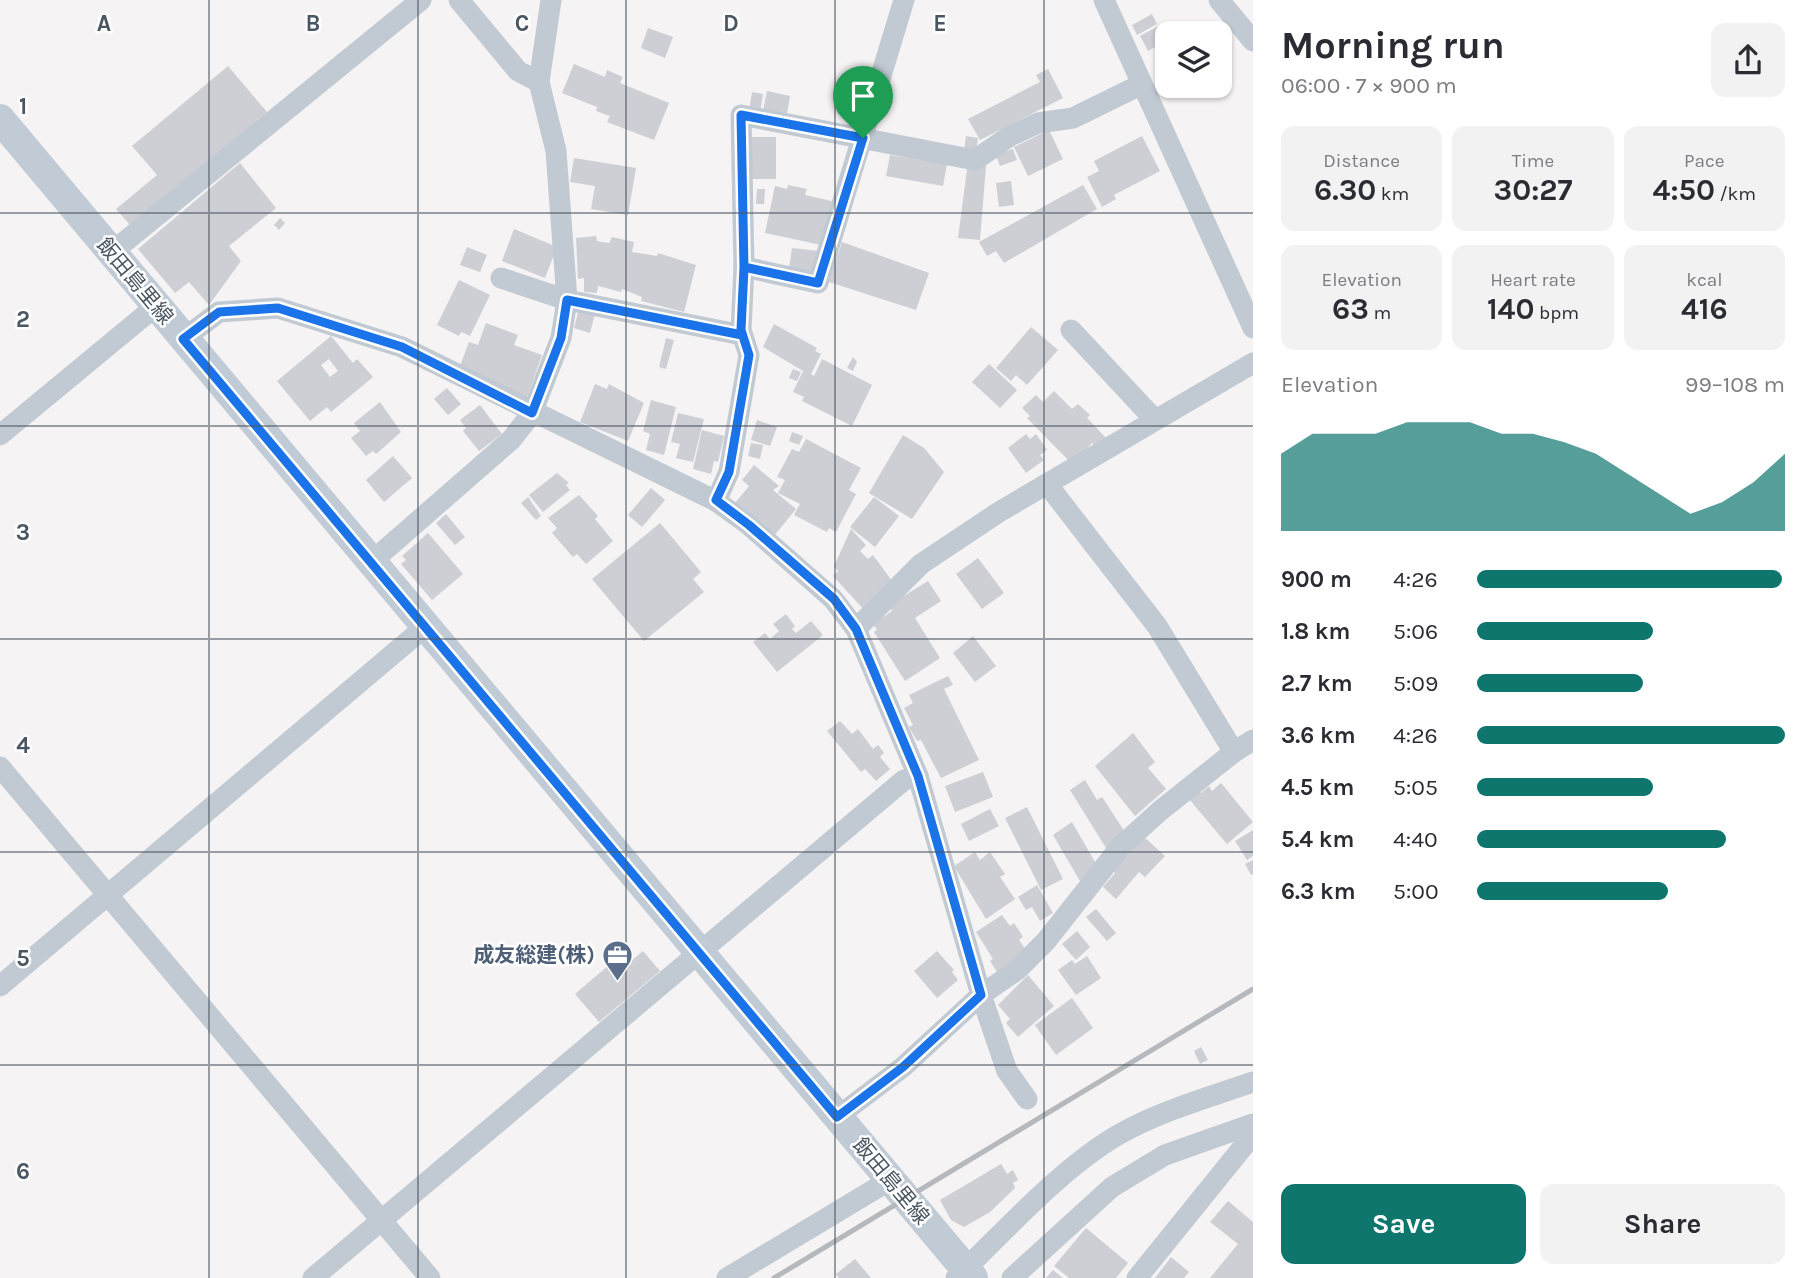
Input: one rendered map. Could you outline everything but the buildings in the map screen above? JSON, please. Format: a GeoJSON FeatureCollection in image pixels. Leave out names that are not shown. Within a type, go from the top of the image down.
{"type":"FeatureCollection","features":[{"type":"Feature","properties":{"kind":"main road","name":"飯田島里線"},"geometry":{"type":"LineString","coordinates":[[0,119],[890,1180],[965,1275]]}},
{"type":"Feature","properties":{"kind":"street"},"geometry":{"type":"LineString","coordinates":[[111,253],[421,0]]}},
{"type":"Feature","properties":{"kind":"street"},"geometry":{"type":"LineString","coordinates":[[459,0],[518,71],[539,82]]}},
{"type":"Feature","properties":{"kind":"street"},"geometry":{"type":"LineString","coordinates":[[370,563],[510,440],[532,413],[561,338],[567,300],[556,151],[539,82],[551,0]]}},
{"type":"Feature","properties":{"kind":"street"},"geometry":{"type":"LineString","coordinates":[[744,268],[818,283],[904,0]]}},
{"type":"Feature","properties":{"kind":"street"},"geometry":{"type":"LineString","coordinates":[[1104,0],[1253,328]]}},
{"type":"Feature","properties":{"kind":"street"},"geometry":{"type":"LineString","coordinates":[[1219,0],[1253,41]]}},
{"type":"Feature","properties":{"kind":"street"},"geometry":{"type":"LineString","coordinates":[[716,500],[729,472],[749,355],[742,335],[744,268],[741,115],[975,160],[1010,136],[1038,122],[1073,118],[1142,84]]}},
{"type":"Feature","properties":{"kind":"street"},"geometry":{"type":"LineString","coordinates":[[501,278],[567,300],[742,335]]}},
{"type":"Feature","properties":{"kind":"street"},"geometry":{"type":"LineString","coordinates":[[0,435],[156,306]]}},
{"type":"Feature","properties":{"kind":"street"},"geometry":{"type":"LineString","coordinates":[[183,339],[219,312],[278,308],[402,347],[532,413],[716,500],[834,599],[856,629],[918,776],[981,995],[1007,1071],[1027,1100]]}},
{"type":"Feature","properties":{"kind":"street"},"geometry":{"type":"LineString","coordinates":[[1071,330],[1155,420]]}},
{"type":"Feature","properties":{"kind":"street"},"geometry":{"type":"LineString","coordinates":[[856,629],[921,564],[1047,484],[1253,363]]}},
{"type":"Feature","properties":{"kind":"street"},"geometry":{"type":"LineString","coordinates":[[1047,484],[1157,626],[1234,752]]}},
{"type":"Feature","properties":{"kind":"street"},"geometry":{"type":"LineString","coordinates":[[0,986],[425,627]]}},
{"type":"Feature","properties":{"kind":"street"},"geometry":{"type":"LineString","coordinates":[[837,1117],[903,1067],[981,995],[1017,970],[1046,941],[1121,846],[1234,752],[1253,740]]}},
{"type":"Feature","properties":{"kind":"street"},"geometry":{"type":"LineString","coordinates":[[0,766],[430,1278]]}},
{"type":"Feature","properties":{"kind":"street"},"geometry":{"type":"LineString","coordinates":[[313,1278],[904,780],[918,776]]}},
{"type":"Feature","properties":{"kind":"street"},"geometry":{"type":"LineString","coordinates":[[965,1275],[1079,1162],[1116,1136],[1162,1113],[1253,1082]]}},
{"type":"Feature","properties":{"kind":"street"},"geometry":{"type":"LineString","coordinates":[[1012,1278],[1112,1187],[1165,1156],[1251,1124],[1251,1137],[1137,1278]]}},
{"type":"Feature","properties":{"kind":"street"},"geometry":{"type":"LineString","coordinates":[[727,1278],[890,1180]]}},
{"type":"Feature","properties":{"kind":"railway"},"geometry":{"type":"LineString","coordinates":[[774,1278],[1253,989]]}},
{"type":"Feature","properties":{"kind":"place","name":"成友総建(株)"},"geometry":{"type":"Point","coordinates":[618,982]}},
{"type":"Feature","properties":{"kind":"route"},"geometry":{"type":"LineString","coordinates":[[863,138],[741,115],[743,191],[744,268],[741,330],[749,355],[729,472],[716,500],[834,599],[856,629],[918,776],[981,995],[903,1067],[837,1117],[183,339],[219,312],[278,308],[402,347],[532,413],[561,338],[567,300],[659,321],[742,335],[741,330],[744,267],[818,283],[863,138]]}}]}
